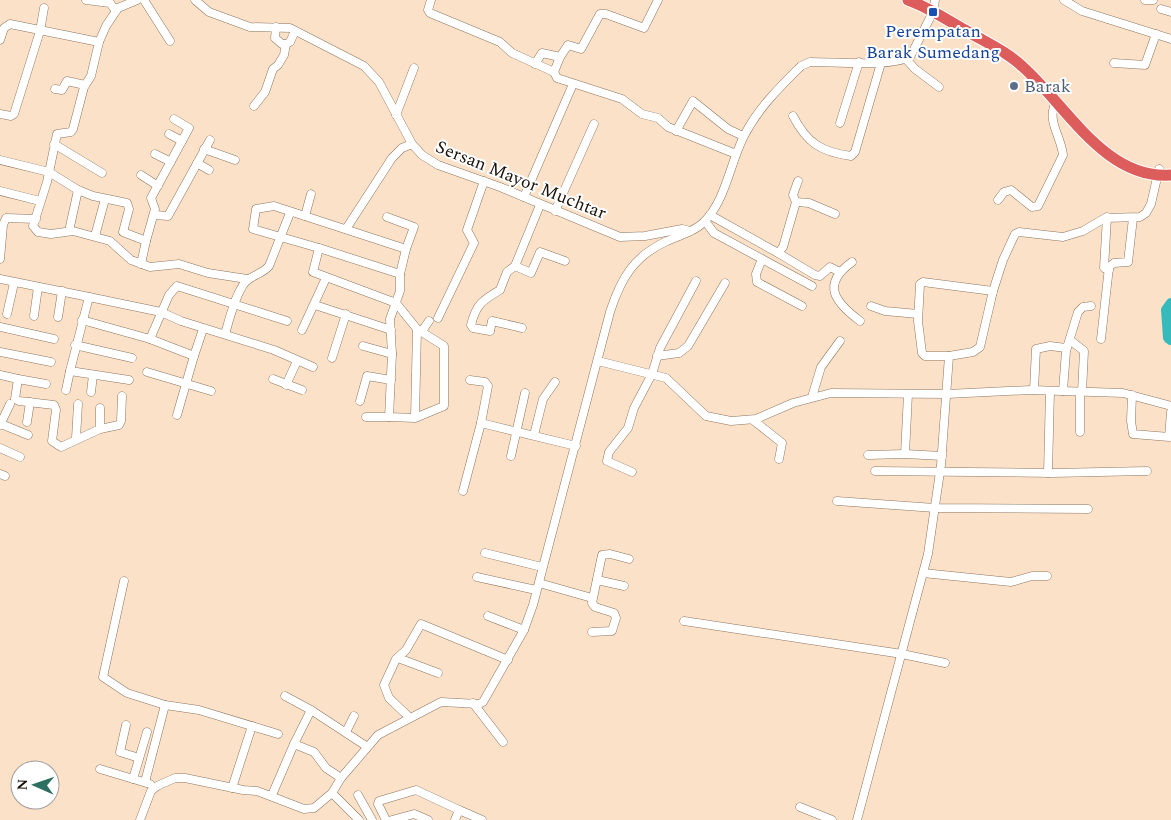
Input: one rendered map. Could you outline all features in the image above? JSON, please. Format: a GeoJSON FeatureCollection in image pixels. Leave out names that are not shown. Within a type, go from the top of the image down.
{"type":"FeatureCollection","features":[{"type":"Feature","properties":{"kind":"highway"},"geometry":{"type":"LineString","coordinates":[[908,0],[934,6],[1012,58],[1057,100],[1088,136],[1126,166],[1171,175]]}},
{"type":"Feature","properties":{"kind":"highway"},"geometry":{"type":"LineString","coordinates":[[1158,172],[1171,168]]}},
{"type":"Feature","properties":{"kind":"street"},"geometry":{"type":"LineString","coordinates":[[86,0],[110,3],[116,12]]}},
{"type":"Feature","properties":{"kind":"street"},"geometry":{"type":"LineString","coordinates":[[137,0],[121,6],[99,42],[91,76],[85,85],[74,129],[71,132],[56,134],[49,172],[34,226],[38,232],[52,234],[69,231],[95,236],[110,241],[132,260],[157,268],[179,264],[208,273],[247,279],[267,269],[282,238],[290,213]]}},
{"type":"Feature","properties":{"kind":"street"},"geometry":{"type":"LineString","coordinates":[[144,0],[170,41]]}},
{"type":"Feature","properties":{"kind":"street","name":"Sersan Mayor Muchtar"},"geometry":{"type":"LineString","coordinates":[[195,0],[209,12],[250,28],[290,28],[368,70],[379,82],[412,144],[422,155],[438,165],[484,181],[620,237],[645,236],[686,228],[690,231]]}},
{"type":"Feature","properties":{"kind":"street"},"geometry":{"type":"LineString","coordinates":[[431,0],[428,10],[430,13],[500,42],[512,53],[554,72],[557,78],[622,99],[642,114],[658,118],[676,131],[736,154]]}},
{"type":"Feature","properties":{"kind":"street"},"geometry":{"type":"LineString","coordinates":[[554,72],[560,57],[568,45],[581,49],[583,47],[600,14],[606,14],[644,28],[658,0]]}},
{"type":"Feature","properties":{"kind":"street"},"geometry":{"type":"LineString","coordinates":[[1064,0],[1082,11],[1171,39]]}},
{"type":"Feature","properties":{"kind":"street"},"geometry":{"type":"LineString","coordinates":[[1145,0],[1153,0]]}},
{"type":"Feature","properties":{"kind":"street"},"geometry":{"type":"LineString","coordinates":[[143,819],[151,791],[156,786],[175,778],[185,778],[257,791],[272,795],[304,809],[319,806],[332,793],[366,746],[378,735],[408,717],[441,702],[483,702],[524,630],[576,446],[618,287],[631,267],[655,248],[690,231],[708,218],[717,203],[743,136],[759,110],[801,66],[810,62],[881,63],[906,59],[916,48],[934,6]]}},
{"type":"Feature","properties":{"kind":"street"},"geometry":{"type":"LineString","coordinates":[[0,114],[11,116],[14,114],[40,31],[44,8]]}},
{"type":"Feature","properties":{"kind":"street"},"geometry":{"type":"LineString","coordinates":[[1161,9],[1171,12]]}},
{"type":"Feature","properties":{"kind":"street"},"geometry":{"type":"LineString","coordinates":[[0,40],[7,25],[99,42]]}},
{"type":"Feature","properties":{"kind":"street"},"geometry":{"type":"LineString","coordinates":[[276,27],[275,38],[282,44],[286,44]]}},
{"type":"Feature","properties":{"kind":"street"},"geometry":{"type":"LineString","coordinates":[[254,106],[265,92],[273,69],[284,55],[286,44],[290,42],[295,31]]}},
{"type":"Feature","properties":{"kind":"street"},"geometry":{"type":"LineString","coordinates":[[1114,63],[1145,65],[1156,34]]}},
{"type":"Feature","properties":{"kind":"street"},"geometry":{"type":"LineString","coordinates":[[535,64],[542,53],[560,57]]}},
{"type":"Feature","properties":{"kind":"street"},"geometry":{"type":"LineString","coordinates":[[906,59],[915,69],[939,87]]}},
{"type":"Feature","properties":{"kind":"street"},"geometry":{"type":"LineString","coordinates":[[840,123],[859,62]]}},
{"type":"Feature","properties":{"kind":"street"},"geometry":{"type":"LineString","coordinates":[[793,116],[805,137],[816,146],[851,156],[855,152],[881,63]]}},
{"type":"Feature","properties":{"kind":"street"},"geometry":{"type":"LineString","coordinates":[[396,115],[414,68]]}},
{"type":"Feature","properties":{"kind":"street"},"geometry":{"type":"LineString","coordinates":[[55,89],[62,90],[66,81],[85,85]]}},
{"type":"Feature","properties":{"kind":"street"},"geometry":{"type":"LineString","coordinates":[[524,197],[573,84]]}},
{"type":"Feature","properties":{"kind":"street"},"geometry":{"type":"LineString","coordinates":[[998,200],[1004,192],[1011,190],[1032,207],[1038,206],[1063,155],[1052,111],[1057,100]]}},
{"type":"Feature","properties":{"kind":"street"},"geometry":{"type":"LineString","coordinates":[[676,131],[691,101],[693,101],[728,129],[743,136]]}},
{"type":"Feature","properties":{"kind":"street"},"geometry":{"type":"LineString","coordinates":[[141,264],[155,209],[151,198],[189,128],[174,119]]}},
{"type":"Feature","properties":{"kind":"street"},"geometry":{"type":"LineString","coordinates":[[555,211],[594,124]]}},
{"type":"Feature","properties":{"kind":"street"},"geometry":{"type":"LineString","coordinates":[[170,134],[182,141]]}},
{"type":"Feature","properties":{"kind":"street"},"geometry":{"type":"LineString","coordinates":[[154,215],[168,216],[210,140]]}},
{"type":"Feature","properties":{"kind":"street"},"geometry":{"type":"LineString","coordinates":[[54,144],[102,173]]}},
{"type":"Feature","properties":{"kind":"street"},"geometry":{"type":"LineString","coordinates":[[346,229],[392,158],[402,148],[412,144]]}},
{"type":"Feature","properties":{"kind":"street"},"geometry":{"type":"LineString","coordinates":[[204,149],[235,160]]}},
{"type":"Feature","properties":{"kind":"street"},"geometry":{"type":"LineString","coordinates":[[155,154],[171,162]]}},
{"type":"Feature","properties":{"kind":"street"},"geometry":{"type":"LineString","coordinates":[[0,160],[49,172],[78,190],[105,199],[127,203],[129,209],[123,232],[146,241]]}},
{"type":"Feature","properties":{"kind":"street"},"geometry":{"type":"LineString","coordinates":[[197,164],[210,170]]}},
{"type":"Feature","properties":{"kind":"street"},"geometry":{"type":"LineString","coordinates":[[993,291],[923,282],[919,288],[918,314],[919,345],[922,355],[949,356],[973,352],[980,348],[993,291],[1003,260],[1017,232],[1063,237],[1083,231],[1107,218],[1133,218],[1144,215],[1148,210],[1158,172]]}},
{"type":"Feature","properties":{"kind":"street"},"geometry":{"type":"LineString","coordinates":[[141,175],[158,186]]}},
{"type":"Feature","properties":{"kind":"street"},"geometry":{"type":"LineString","coordinates":[[438,318],[474,244],[474,240],[466,230],[484,181]]}},
{"type":"Feature","properties":{"kind":"street"},"geometry":{"type":"LineString","coordinates":[[778,253],[783,247],[796,202],[793,195],[798,181]]}},
{"type":"Feature","properties":{"kind":"street"},"geometry":{"type":"LineString","coordinates":[[69,231],[78,190]]}},
{"type":"Feature","properties":{"kind":"street"},"geometry":{"type":"LineString","coordinates":[[0,191],[40,201]]}},
{"type":"Feature","properties":{"kind":"street"},"geometry":{"type":"LineString","coordinates":[[305,216],[311,194]]}},
{"type":"Feature","properties":{"kind":"street"},"geometry":{"type":"LineString","coordinates":[[95,236],[105,199]]}},
{"type":"Feature","properties":{"kind":"street"},"geometry":{"type":"LineString","coordinates":[[796,202],[809,203],[835,214]]}},
{"type":"Feature","properties":{"kind":"street"},"geometry":{"type":"LineString","coordinates":[[522,328],[492,321],[490,331],[473,328],[471,325],[481,302],[487,296],[500,290],[507,272],[515,266],[540,205]]}},
{"type":"Feature","properties":{"kind":"street"},"geometry":{"type":"LineString","coordinates":[[400,274],[319,248],[253,230],[255,212],[258,208],[274,206],[290,213],[305,216],[406,249]]}},
{"type":"Feature","properties":{"kind":"street"},"geometry":{"type":"LineString","coordinates":[[387,217],[414,227],[406,249],[400,274],[401,284],[391,317],[392,354],[388,417]]}},
{"type":"Feature","properties":{"kind":"street"},"geometry":{"type":"LineString","coordinates":[[0,259],[3,225],[6,218],[36,219]]}},
{"type":"Feature","properties":{"kind":"street"},"geometry":{"type":"LineString","coordinates":[[708,218],[778,253],[815,275],[820,276],[830,267],[840,272]]}},
{"type":"Feature","properties":{"kind":"street"},"geometry":{"type":"LineString","coordinates":[[708,218],[714,233],[812,286]]}},
{"type":"Feature","properties":{"kind":"street"},"geometry":{"type":"LineString","coordinates":[[1107,218],[1103,258],[1104,268],[1108,270]]}},
{"type":"Feature","properties":{"kind":"street"},"geometry":{"type":"LineString","coordinates":[[1101,339],[1108,270],[1111,264],[1125,263],[1130,259],[1133,218]]}},
{"type":"Feature","properties":{"kind":"street"},"geometry":{"type":"LineString","coordinates":[[319,248],[312,270],[326,278],[396,303],[444,346],[444,404],[441,409],[415,418],[366,417]]}},
{"type":"Feature","properties":{"kind":"street"},"geometry":{"type":"LineString","coordinates":[[515,266],[531,273],[540,252],[565,261]]}},
{"type":"Feature","properties":{"kind":"street"},"geometry":{"type":"LineString","coordinates":[[762,260],[756,274],[757,282],[802,306]]}},
{"type":"Feature","properties":{"kind":"street"},"geometry":{"type":"LineString","coordinates":[[852,262],[840,272],[834,283],[837,300],[860,320]]}},
{"type":"Feature","properties":{"kind":"street"},"geometry":{"type":"LineString","coordinates":[[302,330],[326,278]]}},
{"type":"Feature","properties":{"kind":"street"},"geometry":{"type":"LineString","coordinates":[[0,279],[161,312],[164,315],[203,329],[274,350],[312,367]]}},
{"type":"Feature","properties":{"kind":"street"},"geometry":{"type":"LineString","coordinates":[[225,334],[233,306],[247,279]]}},
{"type":"Feature","properties":{"kind":"street"},"geometry":{"type":"LineString","coordinates":[[632,472],[607,461],[607,457],[628,428],[634,408],[652,374],[657,356],[671,325],[696,281]]}},
{"type":"Feature","properties":{"kind":"street"},"geometry":{"type":"LineString","coordinates":[[8,314],[14,283]]}},
{"type":"Feature","properties":{"kind":"street"},"geometry":{"type":"LineString","coordinates":[[657,356],[679,353],[688,346],[725,283]]}},
{"type":"Feature","properties":{"kind":"street"},"geometry":{"type":"LineString","coordinates":[[150,340],[169,295],[176,286],[233,306],[287,321]]}},
{"type":"Feature","properties":{"kind":"street"},"geometry":{"type":"LineString","coordinates":[[34,316],[38,287]]}},
{"type":"Feature","properties":{"kind":"street"},"geometry":{"type":"LineString","coordinates":[[58,317],[62,291]]}},
{"type":"Feature","properties":{"kind":"street"},"geometry":{"type":"LineString","coordinates":[[66,390],[75,345],[89,296]]}},
{"type":"Feature","properties":{"kind":"street"},"geometry":{"type":"LineString","coordinates":[[315,305],[391,330]]}},
{"type":"Feature","properties":{"kind":"street"},"geometry":{"type":"LineString","coordinates":[[871,306],[885,311],[918,314]]}},
{"type":"Feature","properties":{"kind":"street"},"geometry":{"type":"LineString","coordinates":[[1063,391],[1066,348],[1078,312],[1083,307],[1091,306]]}},
{"type":"Feature","properties":{"kind":"street"},"geometry":{"type":"LineString","coordinates":[[332,358],[346,314]]}},
{"type":"Feature","properties":{"kind":"street"},"geometry":{"type":"LineString","coordinates":[[82,320],[150,340],[194,356]]}},
{"type":"Feature","properties":{"kind":"street"},"geometry":{"type":"LineString","coordinates":[[415,418],[423,326]]}},
{"type":"Feature","properties":{"kind":"street"},"geometry":{"type":"LineString","coordinates":[[0,327],[54,339]]}},
{"type":"Feature","properties":{"kind":"street"},"geometry":{"type":"LineString","coordinates":[[177,415],[203,329]]}},
{"type":"Feature","properties":{"kind":"street"},"geometry":{"type":"LineString","coordinates":[[1070,340],[1084,351],[1080,432]]}},
{"type":"Feature","properties":{"kind":"street"},"geometry":{"type":"LineString","coordinates":[[812,397],[821,367],[840,341]]}},
{"type":"Feature","properties":{"kind":"street"},"geometry":{"type":"LineString","coordinates":[[75,345],[132,358]]}},
{"type":"Feature","properties":{"kind":"street"},"geometry":{"type":"LineString","coordinates":[[363,346],[392,354]]}},
{"type":"Feature","properties":{"kind":"street"},"geometry":{"type":"LineString","coordinates":[[1034,390],[1036,349],[1050,346],[1066,348]]}},
{"type":"Feature","properties":{"kind":"street"},"geometry":{"type":"LineString","coordinates":[[0,352],[51,362]]}},
{"type":"Feature","properties":{"kind":"street"},"geometry":{"type":"LineString","coordinates":[[857,820],[928,554],[942,456],[949,356]]}},
{"type":"Feature","properties":{"kind":"street"},"geometry":{"type":"LineString","coordinates":[[286,385],[297,361]]}},
{"type":"Feature","properties":{"kind":"street"},"geometry":{"type":"LineString","coordinates":[[598,361],[666,378],[706,416],[731,421],[753,420],[812,397],[831,393],[947,394],[1034,390],[1063,391],[1132,395],[1171,406]]}},
{"type":"Feature","properties":{"kind":"street"},"geometry":{"type":"LineString","coordinates":[[70,371],[129,380]]}},
{"type":"Feature","properties":{"kind":"street"},"geometry":{"type":"LineString","coordinates":[[147,372],[211,391]]}},
{"type":"Feature","properties":{"kind":"street"},"geometry":{"type":"LineString","coordinates":[[0,375],[46,384]]}},
{"type":"Feature","properties":{"kind":"street"},"geometry":{"type":"LineString","coordinates":[[91,392],[93,375]]}},
{"type":"Feature","properties":{"kind":"street"},"geometry":{"type":"LineString","coordinates":[[360,400],[367,376],[391,380]]}},
{"type":"Feature","properties":{"kind":"street"},"geometry":{"type":"LineString","coordinates":[[18,379],[15,398],[54,405],[56,410],[52,441],[61,447],[76,438],[100,429],[119,425],[122,421],[122,396]]}},
{"type":"Feature","properties":{"kind":"street"},"geometry":{"type":"LineString","coordinates":[[273,379],[302,390]]}},
{"type":"Feature","properties":{"kind":"street"},"geometry":{"type":"LineString","coordinates":[[463,491],[481,423],[488,386],[485,382],[470,380]]}},
{"type":"Feature","properties":{"kind":"street"},"geometry":{"type":"LineString","coordinates":[[534,435],[543,399],[555,382]]}},
{"type":"Feature","properties":{"kind":"street"},"geometry":{"type":"LineString","coordinates":[[1048,473],[1050,391]]}},
{"type":"Feature","properties":{"kind":"street"},"geometry":{"type":"LineString","coordinates":[[511,456],[525,393]]}},
{"type":"Feature","properties":{"kind":"street"},"geometry":{"type":"LineString","coordinates":[[905,454],[908,394]]}},
{"type":"Feature","properties":{"kind":"street"},"geometry":{"type":"LineString","coordinates":[[1132,395],[1132,433],[1168,438],[1171,412]]}},
{"type":"Feature","properties":{"kind":"street"},"geometry":{"type":"LineString","coordinates":[[28,422],[30,402]]}},
{"type":"Feature","properties":{"kind":"street"},"geometry":{"type":"LineString","coordinates":[[10,404],[0,424],[28,435]]}},
{"type":"Feature","properties":{"kind":"street"},"geometry":{"type":"LineString","coordinates":[[76,438],[78,404]]}},
{"type":"Feature","properties":{"kind":"street"},"geometry":{"type":"LineString","coordinates":[[100,408],[100,429]]}},
{"type":"Feature","properties":{"kind":"street"},"geometry":{"type":"LineString","coordinates":[[753,420],[782,443],[779,459]]}},
{"type":"Feature","properties":{"kind":"street"},"geometry":{"type":"LineString","coordinates":[[481,423],[576,446]]}},
{"type":"Feature","properties":{"kind":"street"},"geometry":{"type":"LineString","coordinates":[[0,448],[20,457]]}},
{"type":"Feature","properties":{"kind":"street"},"geometry":{"type":"LineString","coordinates":[[868,455],[942,456]]}},
{"type":"Feature","properties":{"kind":"street"},"geometry":{"type":"LineString","coordinates":[[875,471],[1048,473],[1147,471]]}},
{"type":"Feature","properties":{"kind":"street"},"geometry":{"type":"LineString","coordinates":[[837,501],[935,508],[1088,509]]}},
{"type":"Feature","properties":{"kind":"street"},"geometry":{"type":"LineString","coordinates":[[485,553],[542,567]]}},
{"type":"Feature","properties":{"kind":"street"},"geometry":{"type":"LineString","coordinates":[[592,632],[612,631],[616,618],[610,611],[593,606],[592,598],[603,554],[629,559]]}},
{"type":"Feature","properties":{"kind":"street"},"geometry":{"type":"LineString","coordinates":[[923,573],[1010,582],[1032,576],[1047,576]]}},
{"type":"Feature","properties":{"kind":"street"},"geometry":{"type":"LineString","coordinates":[[477,577],[592,598]]}},
{"type":"Feature","properties":{"kind":"street"},"geometry":{"type":"LineString","coordinates":[[597,580],[624,586]]}},
{"type":"Feature","properties":{"kind":"street"},"geometry":{"type":"LineString","coordinates":[[124,581],[103,677],[127,693],[165,705],[199,710],[278,734]]}},
{"type":"Feature","properties":{"kind":"street"},"geometry":{"type":"LineString","coordinates":[[488,616],[524,630]]}},
{"type":"Feature","properties":{"kind":"street"},"geometry":{"type":"LineString","coordinates":[[684,621],[902,654],[945,663]]}},
{"type":"Feature","properties":{"kind":"street"},"geometry":{"type":"LineString","coordinates":[[408,717],[388,698],[384,685],[398,658],[406,650],[421,624],[508,660]]}},
{"type":"Feature","properties":{"kind":"street"},"geometry":{"type":"LineString","coordinates":[[398,658],[438,673]]}},
{"type":"Feature","properties":{"kind":"street"},"geometry":{"type":"LineString","coordinates":[[285,696],[311,710],[366,746]]}},
{"type":"Feature","properties":{"kind":"street"},"geometry":{"type":"LineString","coordinates":[[473,703],[503,742]]}},
{"type":"Feature","properties":{"kind":"street"},"geometry":{"type":"LineString","coordinates":[[145,782],[165,705]]}},
{"type":"Feature","properties":{"kind":"street"},"geometry":{"type":"LineString","coordinates":[[272,795],[311,710]]}},
{"type":"Feature","properties":{"kind":"street"},"geometry":{"type":"LineString","coordinates":[[346,732],[354,716]]}},
{"type":"Feature","properties":{"kind":"street"},"geometry":{"type":"LineString","coordinates":[[126,725],[120,752],[139,758]]}},
{"type":"Feature","properties":{"kind":"street"},"geometry":{"type":"LineString","coordinates":[[232,788],[252,726]]}},
{"type":"Feature","properties":{"kind":"street"},"geometry":{"type":"LineString","coordinates":[[133,779],[147,732]]}},
{"type":"Feature","properties":{"kind":"street"},"geometry":{"type":"LineString","coordinates":[[294,744],[314,752],[326,768],[341,778]]}},
{"type":"Feature","properties":{"kind":"street"},"geometry":{"type":"LineString","coordinates":[[100,769],[156,786]]}},
{"type":"Feature","properties":{"kind":"street"},"geometry":{"type":"LineString","coordinates":[[386,820],[378,804],[379,801],[409,790],[430,795],[482,820]]}},
{"type":"Feature","properties":{"kind":"street"},"geometry":{"type":"LineString","coordinates":[[332,793],[359,820]]}},
{"type":"Feature","properties":{"kind":"street"},"geometry":{"type":"LineString","coordinates":[[358,795],[372,820]]}},
{"type":"Feature","properties":{"kind":"street"},"geometry":{"type":"LineString","coordinates":[[800,807],[832,820]]}},
{"type":"Feature","properties":{"kind":"street"},"geometry":{"type":"LineString","coordinates":[[455,820],[459,810]]}},
{"type":"Feature","properties":{"kind":"street"},"geometry":{"type":"LineString","coordinates":[[392,820],[403,819],[415,814],[428,820]]}},
{"type":"Feature","properties":{"kind":"waterway"},"geometry":{"type":"LineString","coordinates":[[1171,303],[1166,310],[1168,338],[1171,340]]}},
{"type":"Feature","properties":{"kind":"place","name":"Perempatan Barak Sumedang"},"geometry":{"type":"Point","coordinates":[933,12]}},
{"type":"Feature","properties":{"kind":"place","name":"Barak"},"geometry":{"type":"Point","coordinates":[1014,86]}}]}
